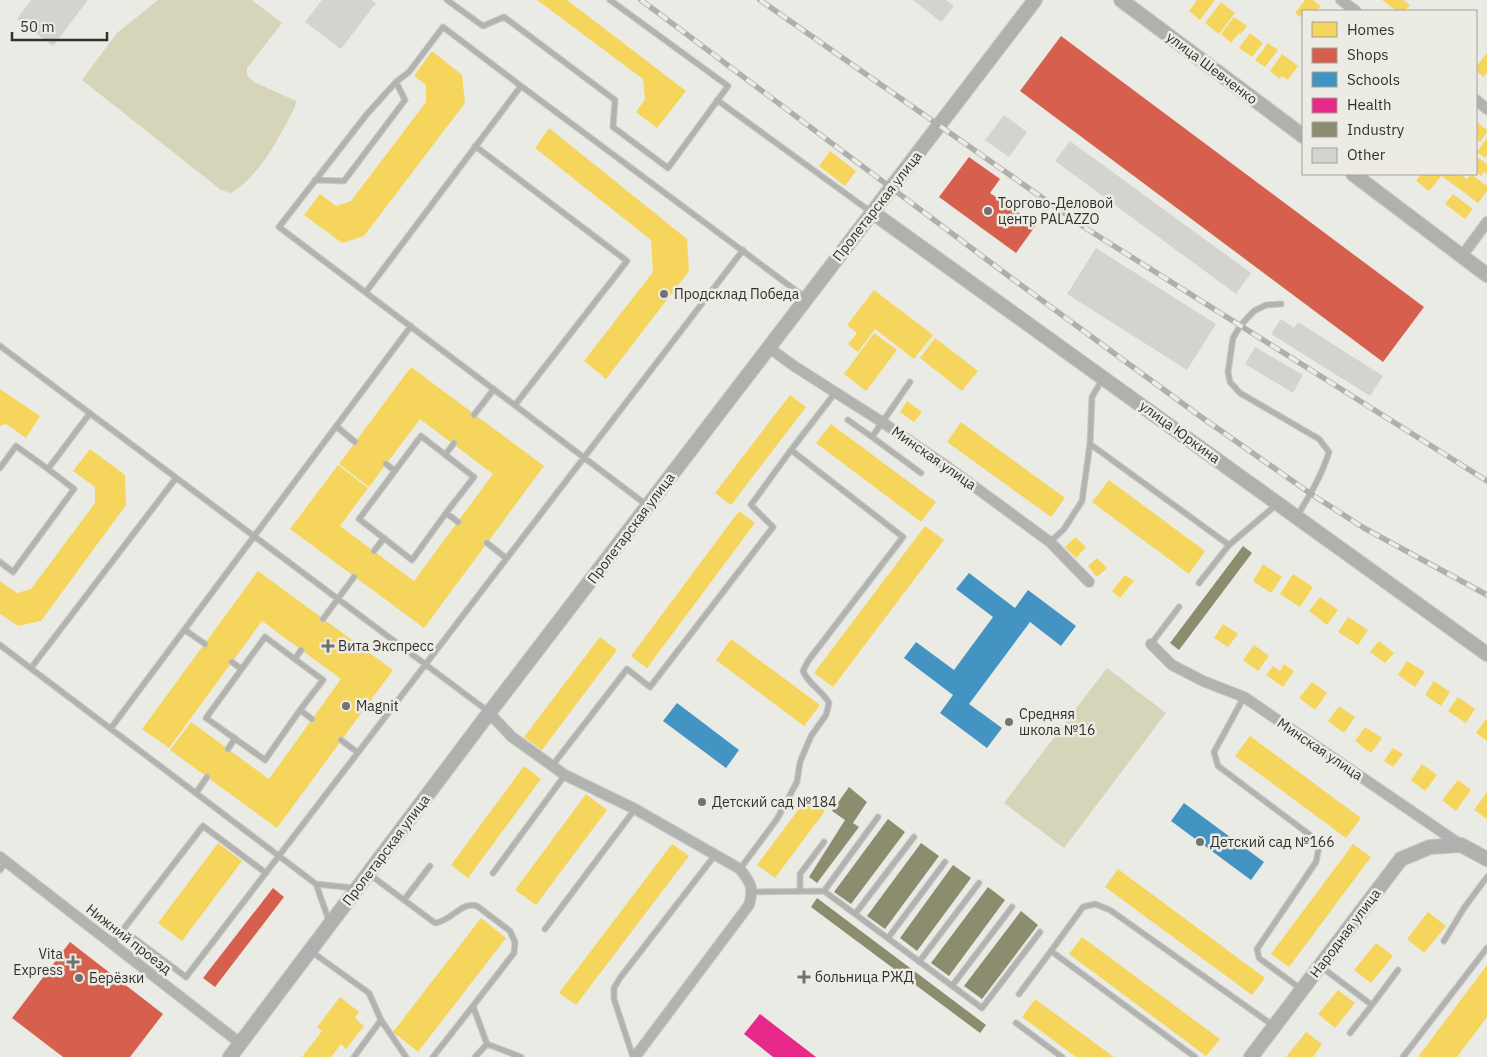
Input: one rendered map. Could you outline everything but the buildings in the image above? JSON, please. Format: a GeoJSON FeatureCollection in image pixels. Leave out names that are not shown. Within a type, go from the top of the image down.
{"type":"FeatureCollection","features":[{"type":"Feature","properties":{"kind":"main road","name":"Пролетарская улица"},"geometry":{"type":"LineString","coordinates":[[230,1057],[489,713],[1035,0]]}},
{"type":"Feature","properties":{"kind":"main road","name":"улица Шевченко"},"geometry":{"type":"LineString","coordinates":[[1121,0],[1302,135]]}},
{"type":"Feature","properties":{"kind":"main road"},"geometry":{"type":"LineString","coordinates":[[1354,175],[1487,275]]}},
{"type":"Feature","properties":{"kind":"main road","name":"улица Юркина"},"geometry":{"type":"LineString","coordinates":[[872,212],[1487,654]]}},
{"type":"Feature","properties":{"kind":"main road","name":"Минская улица"},"geometry":{"type":"LineString","coordinates":[[1461,845],[1487,859]]}},
{"type":"Feature","properties":{"kind":"main road","name":"Народная улица"},"geometry":{"type":"LineString","coordinates":[[1251,1057],[1402,859],[1430,846],[1461,845]]}},
{"type":"Feature","properties":{"kind":"street"},"geometry":{"type":"LineString","coordinates":[[1341,0],[1355,10]]}},
{"type":"Feature","properties":{"kind":"street"},"geometry":{"type":"LineString","coordinates":[[1477,101],[1487,109]]}},
{"type":"Feature","properties":{"kind":"street"},"geometry":{"type":"LineString","coordinates":[[1462,256],[1487,222]]}},
{"type":"Feature","properties":{"kind":"street","name":"Минская улица"},"geometry":{"type":"LineString","coordinates":[[768,347],[950,468],[1050,542],[1090,582]]}},
{"type":"Feature","properties":{"kind":"street","name":"Минская улица"},"geometry":{"type":"LineString","coordinates":[[1151,644],[1172,664],[1203,681],[1244,697],[1461,845]]}},
{"type":"Feature","properties":{"kind":"street"},"geometry":{"type":"LineString","coordinates":[[489,713],[512,737],[566,775],[635,809],[740,869],[749,880],[753,892],[749,905],[634,1057]]}},
{"type":"Feature","properties":{"kind":"street","name":"Нижний проезд"},"geometry":{"type":"LineString","coordinates":[[2,863],[112,944],[240,1043]]}},
{"type":"Feature","properties":{"kind":"lane"},"geometry":{"type":"LineString","coordinates":[[447,0],[483,26],[504,17],[615,100],[613,127],[668,168],[728,86],[610,0]]}},
{"type":"Feature","properties":{"kind":"lane"},"geometry":{"type":"LineString","coordinates":[[648,506],[279,227],[367,114],[396,82],[408,72],[443,27],[806,298]]}},
{"type":"Feature","properties":{"kind":"lane"},"geometry":{"type":"LineString","coordinates":[[315,180],[344,181],[405,100],[396,82]]}},
{"type":"Feature","properties":{"kind":"lane"},"geometry":{"type":"LineString","coordinates":[[366,292],[521,86]]}},
{"type":"Feature","properties":{"kind":"lane"},"geometry":{"type":"LineString","coordinates":[[717,100],[872,212]]}},
{"type":"Feature","properties":{"kind":"lane"},"geometry":{"type":"LineString","coordinates":[[475,146],[626,261],[516,405]]}},
{"type":"Feature","properties":{"kind":"lane"},"geometry":{"type":"LineString","coordinates":[[123,930],[186,977],[743,250]]}},
{"type":"Feature","properties":{"kind":"lane"},"geometry":{"type":"LineString","coordinates":[[1281,304],[1266,305],[1254,312],[1240,326],[1233,338],[1228,372],[1230,382],[1240,393],[1320,439],[1329,452],[1324,468],[1297,517]]}},
{"type":"Feature","properties":{"kind":"lane"},"geometry":{"type":"LineString","coordinates":[[111,728],[412,326]]}},
{"type":"Feature","properties":{"kind":"lane"},"geometry":{"type":"LineString","coordinates":[[0,346],[255,535],[489,713]]}},
{"type":"Feature","properties":{"kind":"lane"},"geometry":{"type":"LineString","coordinates":[[1050,542],[1064,529],[1082,501],[1090,444],[1092,397],[1103,377]]}},
{"type":"Feature","properties":{"kind":"lane"},"geometry":{"type":"LineString","coordinates":[[872,436],[910,382]]}},
{"type":"Feature","properties":{"kind":"lane"},"geometry":{"type":"LineString","coordinates":[[474,414],[494,389]]}},
{"type":"Feature","properties":{"kind":"lane"},"geometry":{"type":"LineString","coordinates":[[552,766],[627,669],[650,687],[773,527],[750,504],[835,393]]}},
{"type":"Feature","properties":{"kind":"lane"},"geometry":{"type":"LineString","coordinates":[[48,469],[90,413]]}},
{"type":"Feature","properties":{"kind":"lane"},"geometry":{"type":"LineString","coordinates":[[848,420],[921,473]]}},
{"type":"Feature","properties":{"kind":"lane"},"geometry":{"type":"LineString","coordinates":[[336,426],[356,442]]}},
{"type":"Feature","properties":{"kind":"lane"},"geometry":{"type":"LineString","coordinates":[[421,436],[445,455],[474,477],[412,560],[359,519],[421,436]]}},
{"type":"Feature","properties":{"kind":"lane"},"geometry":{"type":"LineString","coordinates":[[445,455],[454,443]]}},
{"type":"Feature","properties":{"kind":"lane"},"geometry":{"type":"LineString","coordinates":[[1090,444],[1229,545]]}},
{"type":"Feature","properties":{"kind":"lane"},"geometry":{"type":"LineString","coordinates":[[0,468],[16,446],[74,489],[13,572],[0,562]]}},
{"type":"Feature","properties":{"kind":"lane"},"geometry":{"type":"LineString","coordinates":[[740,869],[777,819],[797,782],[800,762],[811,736],[826,715],[829,703],[824,693],[807,680],[803,671],[808,661],[903,537],[791,450]]}},
{"type":"Feature","properties":{"kind":"lane"},"geometry":{"type":"LineString","coordinates":[[386,464],[395,470]]}},
{"type":"Feature","properties":{"kind":"lane"},"geometry":{"type":"LineString","coordinates":[[31,668],[176,478]]}},
{"type":"Feature","properties":{"kind":"lane"},"geometry":{"type":"LineString","coordinates":[[1199,583],[1229,545],[1278,504]]}},
{"type":"Feature","properties":{"kind":"lane"},"geometry":{"type":"LineString","coordinates":[[446,513],[458,522]]}},
{"type":"Feature","properties":{"kind":"lane"},"geometry":{"type":"LineString","coordinates":[[374,551],[384,538]]}},
{"type":"Feature","properties":{"kind":"lane"},"geometry":{"type":"LineString","coordinates":[[487,544],[506,558]]}},
{"type":"Feature","properties":{"kind":"lane"},"geometry":{"type":"LineString","coordinates":[[323,619],[354,577]]}},
{"type":"Feature","properties":{"kind":"lane"},"geometry":{"type":"LineString","coordinates":[[1151,644],[1179,607]]}},
{"type":"Feature","properties":{"kind":"lane"},"geometry":{"type":"LineString","coordinates":[[185,630],[205,644]]}},
{"type":"Feature","properties":{"kind":"lane"},"geometry":{"type":"LineString","coordinates":[[265,637],[323,680],[264,760],[206,718],[241,669],[265,637]]}},
{"type":"Feature","properties":{"kind":"lane"},"geometry":{"type":"LineString","coordinates":[[0,644],[316,884],[358,888]]}},
{"type":"Feature","properties":{"kind":"lane"},"geometry":{"type":"LineString","coordinates":[[295,659],[301,650]]}},
{"type":"Feature","properties":{"kind":"lane"},"geometry":{"type":"LineString","coordinates":[[232,662],[241,669]]}},
{"type":"Feature","properties":{"kind":"lane"},"geometry":{"type":"LineString","coordinates":[[1244,697],[1214,752],[1218,766],[1310,835],[1319,847],[1316,862],[1257,949],[1260,958],[1302,990]]}},
{"type":"Feature","properties":{"kind":"lane"},"geometry":{"type":"LineString","coordinates":[[300,710],[312,719]]}},
{"type":"Feature","properties":{"kind":"lane"},"geometry":{"type":"LineString","coordinates":[[228,748],[235,738]]}},
{"type":"Feature","properties":{"kind":"lane"},"geometry":{"type":"LineString","coordinates":[[341,740],[357,752]]}},
{"type":"Feature","properties":{"kind":"lane"},"geometry":{"type":"LineString","coordinates":[[493,873],[566,775]]}},
{"type":"Feature","properties":{"kind":"lane"},"geometry":{"type":"LineString","coordinates":[[196,793],[207,777]]}},
{"type":"Feature","properties":{"kind":"lane"},"geometry":{"type":"LineString","coordinates":[[545,929],[635,809]]}},
{"type":"Feature","properties":{"kind":"lane"},"geometry":{"type":"LineString","coordinates":[[824,891],[878,817]]}},
{"type":"Feature","properties":{"kind":"lane"},"geometry":{"type":"LineString","coordinates":[[112,944],[202,826],[266,873]]}},
{"type":"Feature","properties":{"kind":"lane"},"geometry":{"type":"LineString","coordinates":[[855,914],[914,837]]}},
{"type":"Feature","properties":{"kind":"lane"},"geometry":{"type":"LineString","coordinates":[[800,892],[800,874],[824,842]]}},
{"type":"Feature","properties":{"kind":"lane"},"geometry":{"type":"LineString","coordinates":[[634,1057],[614,999],[614,988],[715,855]]}},
{"type":"Feature","properties":{"kind":"lane"},"geometry":{"type":"LineString","coordinates":[[888,938],[945,862]]}},
{"type":"Feature","properties":{"kind":"lane"},"geometry":{"type":"LineString","coordinates":[[404,900],[430,866]]}},
{"type":"Feature","properties":{"kind":"lane"},"geometry":{"type":"LineString","coordinates":[[369,874],[435,923],[448,919],[466,905],[477,906],[510,931],[515,942],[514,953],[433,1057]]}},
{"type":"Feature","properties":{"kind":"lane"},"geometry":{"type":"LineString","coordinates":[[1444,941],[1464,908],[1487,877]]}},
{"type":"Feature","properties":{"kind":"lane"},"geometry":{"type":"LineString","coordinates":[[919,962],[978,883]]}},
{"type":"Feature","properties":{"kind":"lane"},"geometry":{"type":"LineString","coordinates":[[316,884],[330,924]]}},
{"type":"Feature","properties":{"kind":"lane"},"geometry":{"type":"LineString","coordinates":[[753,892],[824,891],[982,1008],[1040,932]]}},
{"type":"Feature","properties":{"kind":"lane"},"geometry":{"type":"LineString","coordinates":[[1019,994],[1083,907],[1095,904],[1110,910],[1274,1026]]}},
{"type":"Feature","properties":{"kind":"lane"},"geometry":{"type":"LineString","coordinates":[[952,986],[1012,907]]}},
{"type":"Feature","properties":{"kind":"lane"},"geometry":{"type":"LineString","coordinates":[[1403,1057],[1487,948]]}},
{"type":"Feature","properties":{"kind":"lane"},"geometry":{"type":"LineString","coordinates":[[311,951],[369,993],[381,1020],[406,1057]]}},
{"type":"Feature","properties":{"kind":"lane"},"geometry":{"type":"LineString","coordinates":[[1051,951],[1195,1057]]}},
{"type":"Feature","properties":{"kind":"lane"},"geometry":{"type":"LineString","coordinates":[[1320,966],[1372,1005]]}},
{"type":"Feature","properties":{"kind":"lane"},"geometry":{"type":"LineString","coordinates":[[1350,1033],[1398,970]]}},
{"type":"Feature","properties":{"kind":"lane"},"geometry":{"type":"LineString","coordinates":[[473,1006],[487,1044],[521,1057]]}},
{"type":"Feature","properties":{"kind":"lane"},"geometry":{"type":"LineString","coordinates":[[354,1057],[381,1020]]}},
{"type":"Feature","properties":{"kind":"lane"},"geometry":{"type":"LineString","coordinates":[[1016,1023],[1062,1057]]}},
{"type":"Feature","properties":{"kind":"lane"},"geometry":{"type":"LineString","coordinates":[[475,1057],[487,1044]]}},
{"type":"Feature","properties":{"kind":"shaded area"},"geometry":{"type":"Polygon","coordinates":[[[158,0],[252,0],[282,23],[247,68],[247,75],[254,82],[296,101],[295,107],[276,143],[260,166],[242,185],[231,193],[221,190],[82,80],[117,33],[158,0]]]}},
{"type":"Feature","properties":{"kind":"shaded area"},"geometry":{"type":"Polygon","coordinates":[[[1107,668],[1166,713],[1064,848],[1004,803],[1107,668]]]}},
{"type":"Feature","properties":{"kind":"railway"},"geometry":{"type":"LineString","coordinates":[[641,0],[1010,277],[1197,414],[1311,494],[1364,528],[1487,595]]}},
{"type":"Feature","properties":{"kind":"railway"},"geometry":{"type":"LineString","coordinates":[[760,0],[1087,229],[1487,481]]}},
{"type":"Feature","properties":{"kind":"place","name":"Торгово-Деловой центр PALAZZO"},"geometry":{"type":"Point","coordinates":[988,211]}},
{"type":"Feature","properties":{"kind":"place","name":"Продсклад Победа"},"geometry":{"type":"Point","coordinates":[664,294]}},
{"type":"Feature","properties":{"kind":"place","name":"Вита Экспресс"},"geometry":{"type":"Point","coordinates":[328,646]}},
{"type":"Feature","properties":{"kind":"place","name":"Magnit"},"geometry":{"type":"Point","coordinates":[346,706]}},
{"type":"Feature","properties":{"kind":"place","name":"Средняя школа №16"},"geometry":{"type":"Point","coordinates":[1009,722]}},
{"type":"Feature","properties":{"kind":"place","name":"Детский сад №184"},"geometry":{"type":"Point","coordinates":[702,802]}},
{"type":"Feature","properties":{"kind":"place","name":"Детский сад №166"},"geometry":{"type":"Point","coordinates":[1200,842]}},
{"type":"Feature","properties":{"kind":"place","name":"Vita Express"},"geometry":{"type":"Point","coordinates":[73,962]}},
{"type":"Feature","properties":{"kind":"place","name":"больница РЖД"},"geometry":{"type":"Point","coordinates":[804,977]}},
{"type":"Feature","properties":{"kind":"place","name":"Берёзки"},"geometry":{"type":"Point","coordinates":[79,978]}}]}
